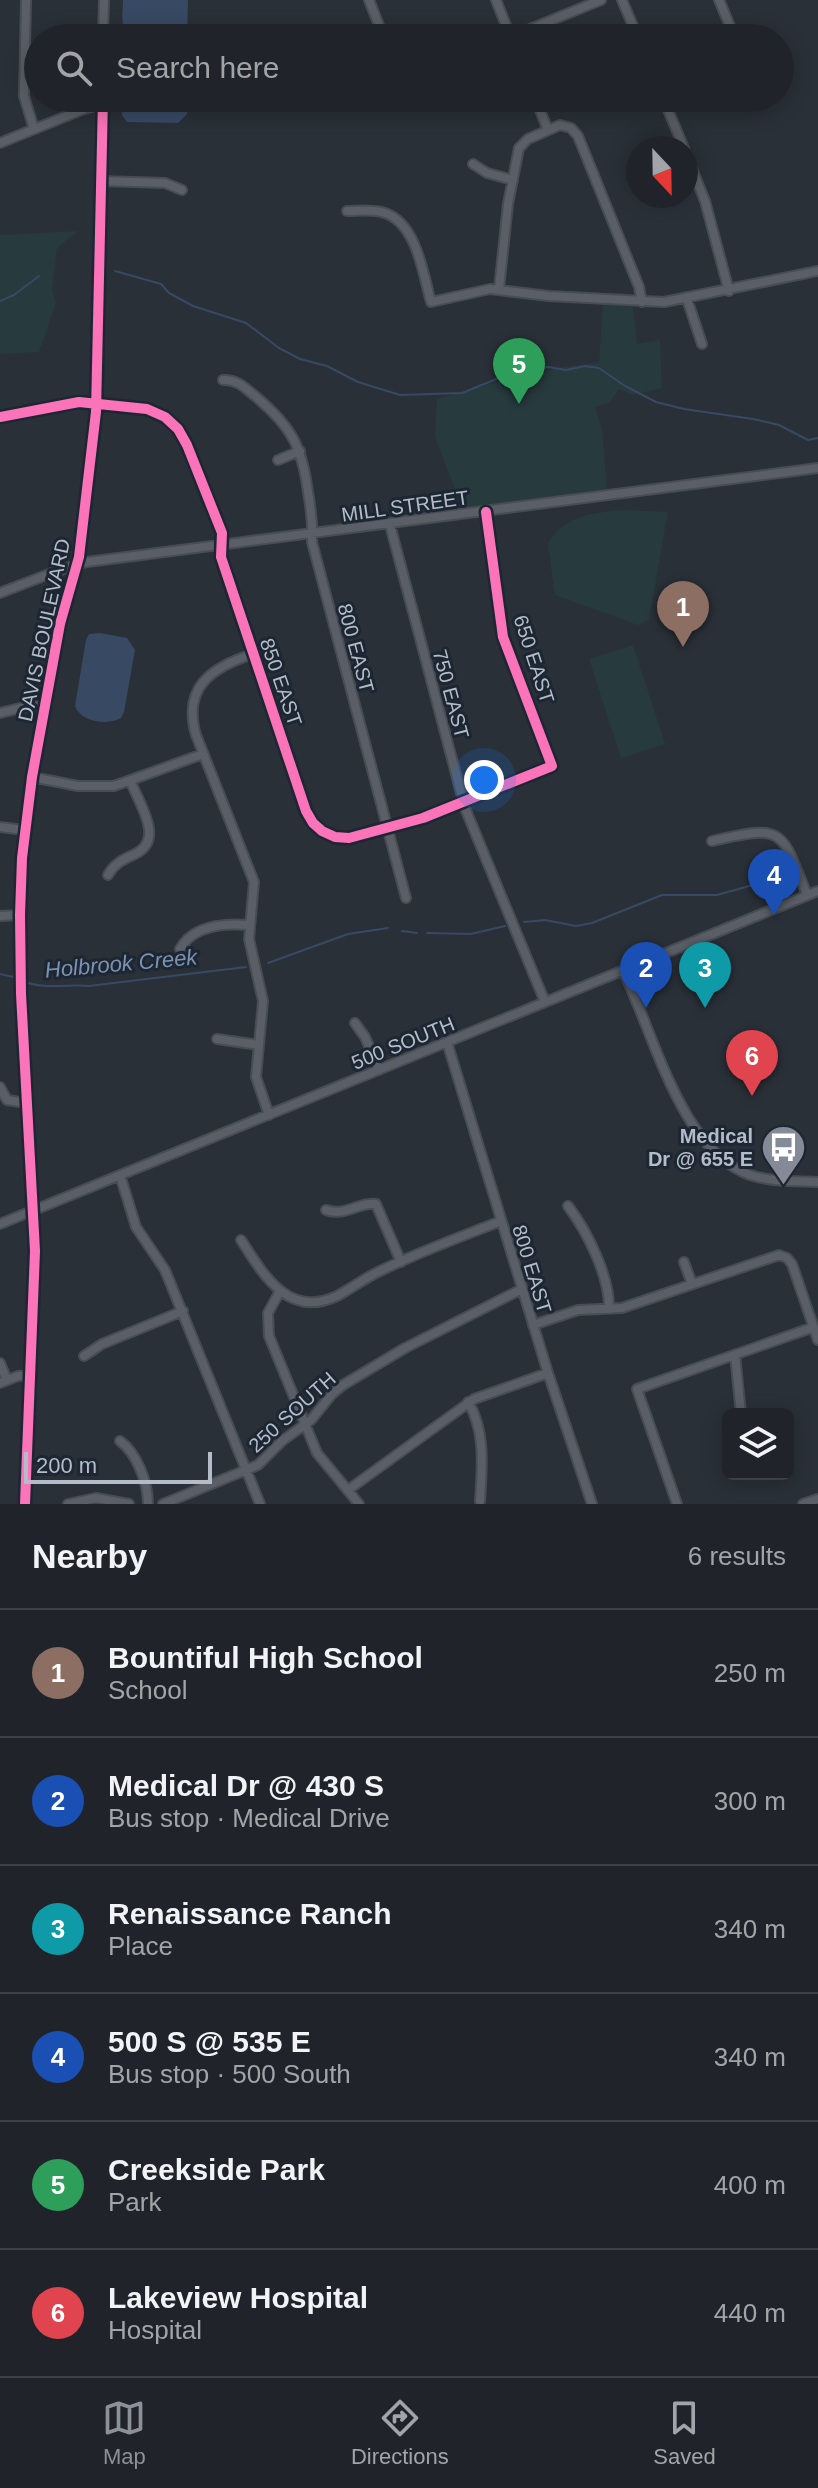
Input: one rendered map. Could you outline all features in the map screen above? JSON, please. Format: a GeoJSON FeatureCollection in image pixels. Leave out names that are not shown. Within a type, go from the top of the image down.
{"type":"FeatureCollection","features":[{"type":"Feature","properties":{"kind":"street"},"geometry":{"type":"LineString","coordinates":[[26,0],[26,24]]}},
{"type":"Feature","properties":{"kind":"street"},"geometry":{"type":"LineString","coordinates":[[103,24],[104,0]]}},
{"type":"Feature","properties":{"kind":"street"},"geometry":{"type":"LineString","coordinates":[[369,0],[378,24]]}},
{"type":"Feature","properties":{"kind":"street"},"geometry":{"type":"LineString","coordinates":[[496,0],[505,24]]}},
{"type":"Feature","properties":{"kind":"street"},"geometry":{"type":"LineString","coordinates":[[544,24],[601,0]]}},
{"type":"Feature","properties":{"kind":"street"},"geometry":{"type":"LineString","coordinates":[[622,0],[632,24]]}},
{"type":"Feature","properties":{"kind":"street"},"geometry":{"type":"LineString","coordinates":[[719,0],[729,24]]}},
{"type":"Feature","properties":{"kind":"street"},"geometry":{"type":"LineString","coordinates":[[29,112],[34,129]]}},
{"type":"Feature","properties":{"kind":"street"},"geometry":{"type":"LineString","coordinates":[[0,143],[76,112]]}},
{"type":"Feature","properties":{"kind":"street","name":"DAVIS BOULEVARD"},"geometry":{"type":"LineString","coordinates":[[25,1504],[35,1251],[20,963],[24,830],[63,611],[77,565],[97,403],[103,112]]}},
{"type":"Feature","properties":{"kind":"street"},"geometry":{"type":"LineString","coordinates":[[541,112],[548,130]]}},
{"type":"Feature","properties":{"kind":"street"},"geometry":{"type":"LineString","coordinates":[[669,112],[679,136]]}},
{"type":"Feature","properties":{"kind":"street"},"geometry":{"type":"LineString","coordinates":[[499,289],[513,180],[521,145],[548,130],[566,126],[578,136],[639,287],[642,302]]}},
{"type":"Feature","properties":{"kind":"street"},"geometry":{"type":"LineString","coordinates":[[473,164],[487,173],[513,180]]}},
{"type":"Feature","properties":{"kind":"street"},"geometry":{"type":"LineString","coordinates":[[101,181],[165,183],[182,190]]}},
{"type":"Feature","properties":{"kind":"street"},"geometry":{"type":"LineString","coordinates":[[698,184],[729,291]]}},
{"type":"Feature","properties":{"kind":"street"},"geometry":{"type":"LineString","coordinates":[[347,211],[385,213],[401,223],[415,248],[431,302],[484,289],[642,302],[687,299],[818,271]]}},
{"type":"Feature","properties":{"kind":"street"},"geometry":{"type":"LineString","coordinates":[[687,299],[702,344]]}},
{"type":"Feature","properties":{"kind":"street","name":"800 EAST"},"geometry":{"type":"LineString","coordinates":[[223,380],[236,381],[274,412],[293,435],[300,451],[305,469],[312,542],[406,898]]}},
{"type":"Feature","properties":{"kind":"street","name":"850 EAST"},"geometry":{"type":"LineString","coordinates":[[0,417],[63,403],[97,403],[147,409],[174,424],[185,439],[222,533],[221,557],[306,811],[316,827],[328,835],[349,838],[388,828]]}},
{"type":"Feature","properties":{"kind":"street"},"geometry":{"type":"LineString","coordinates":[[278,460],[300,451]]}},
{"type":"Feature","properties":{"kind":"street","name":"MILL STREET"},"geometry":{"type":"LineString","coordinates":[[0,593],[77,565],[818,468]]}},
{"type":"Feature","properties":{"kind":"street","name":"650 EAST"},"geometry":{"type":"LineString","coordinates":[[464,802],[552,766],[503,637],[486,512]]}},
{"type":"Feature","properties":{"kind":"street","name":"750 EAST"},"geometry":{"type":"LineString","coordinates":[[390,525],[464,802],[545,1002]]}},
{"type":"Feature","properties":{"kind":"street"},"geometry":{"type":"LineString","coordinates":[[253,654],[220,666],[200,687],[192,714],[203,754],[252,876],[254,894],[249,925],[250,946],[263,993],[256,1077],[269,1115]]}},
{"type":"Feature","properties":{"kind":"street"},"geometry":{"type":"LineString","coordinates":[[0,713],[29,706],[45,707]]}},
{"type":"Feature","properties":{"kind":"street"},"geometry":{"type":"LineString","coordinates":[[32,777],[92,787],[114,786],[203,754]]}},
{"type":"Feature","properties":{"kind":"street"},"geometry":{"type":"LineString","coordinates":[[108,875],[117,863],[146,848],[151,839],[131,782]]}},
{"type":"Feature","properties":{"kind":"street"},"geometry":{"type":"LineString","coordinates":[[388,828],[464,802]]}},
{"type":"Feature","properties":{"kind":"street"},"geometry":{"type":"LineString","coordinates":[[0,827],[24,830]]}},
{"type":"Feature","properties":{"kind":"street"},"geometry":{"type":"LineString","coordinates":[[712,841],[758,831],[778,837],[788,848],[807,895]]}},
{"type":"Feature","properties":{"kind":"street","name":"500 SOUTH"},"geometry":{"type":"LineString","coordinates":[[0,1224],[818,891]]}},
{"type":"Feature","properties":{"kind":"street"},"geometry":{"type":"LineString","coordinates":[[0,916],[20,915]]}},
{"type":"Feature","properties":{"kind":"street"},"geometry":{"type":"LineString","coordinates":[[180,949],[188,938],[214,926],[249,925]]}},
{"type":"Feature","properties":{"kind":"street"},"geometry":{"type":"LineString","coordinates":[[623,971],[688,1118],[706,1145],[728,1164],[751,1175],[771,1180],[818,1182]]}},
{"type":"Feature","properties":{"kind":"street"},"geometry":{"type":"LineString","coordinates":[[355,1023],[365,1037],[379,1070]]}},
{"type":"Feature","properties":{"kind":"street"},"geometry":{"type":"LineString","coordinates":[[217,1039],[259,1045]]}},
{"type":"Feature","properties":{"kind":"street","name":"800 EAST"},"geometry":{"type":"LineString","coordinates":[[447,1042],[548,1373],[592,1504]]}},
{"type":"Feature","properties":{"kind":"street"},"geometry":{"type":"LineString","coordinates":[[0,1087],[7,1100],[26,1103]]}},
{"type":"Feature","properties":{"kind":"street"},"geometry":{"type":"LineString","coordinates":[[120,1175],[136,1227],[163,1265],[260,1504]]}},
{"type":"Feature","properties":{"kind":"street"},"geometry":{"type":"LineString","coordinates":[[326,1210],[338,1213],[369,1203],[376,1204],[401,1262]]}},
{"type":"Feature","properties":{"kind":"street"},"geometry":{"type":"LineString","coordinates":[[568,1206],[591,1243],[608,1294],[609,1309]]}},
{"type":"Feature","properties":{"kind":"street"},"geometry":{"type":"LineString","coordinates":[[241,1240],[265,1278],[280,1291],[304,1300],[323,1300],[401,1262],[501,1221]]}},
{"type":"Feature","properties":{"kind":"street"},"geometry":{"type":"LineString","coordinates":[[533,1325],[578,1310],[622,1308],[776,1255],[785,1256],[792,1264],[818,1340]]}},
{"type":"Feature","properties":{"kind":"street"},"geometry":{"type":"LineString","coordinates":[[684,1262],[692,1284]]}},
{"type":"Feature","properties":{"kind":"street","name":"250 SOUTH"},"geometry":{"type":"LineString","coordinates":[[163,1504],[263,1462],[282,1441],[306,1425],[343,1385],[405,1348],[522,1289]]}},
{"type":"Feature","properties":{"kind":"street"},"geometry":{"type":"LineString","coordinates":[[280,1291],[268,1313],[268,1332],[319,1457],[359,1504]]}},
{"type":"Feature","properties":{"kind":"street"},"geometry":{"type":"LineString","coordinates":[[84,1356],[102,1344],[183,1311]]}},
{"type":"Feature","properties":{"kind":"street"},"geometry":{"type":"LineString","coordinates":[[677,1504],[637,1389],[814,1327]]}},
{"type":"Feature","properties":{"kind":"street"},"geometry":{"type":"LineString","coordinates":[[735,1355],[740,1408]]}},
{"type":"Feature","properties":{"kind":"street"},"geometry":{"type":"LineString","coordinates":[[0,1363],[3,1382],[30,1375]]}},
{"type":"Feature","properties":{"kind":"street"},"geometry":{"type":"LineString","coordinates":[[348,1490],[468,1402],[548,1373]]}},
{"type":"Feature","properties":{"kind":"street"},"geometry":{"type":"LineString","coordinates":[[468,1402],[476,1419],[480,1442],[480,1501]]}},
{"type":"Feature","properties":{"kind":"street"},"geometry":{"type":"LineString","coordinates":[[120,1441],[133,1456],[147,1488],[148,1504]]}},
{"type":"Feature","properties":{"kind":"street"},"geometry":{"type":"LineString","coordinates":[[68,1504],[96,1498],[129,1504]]}},
{"type":"Feature","properties":{"kind":"street"},"geometry":{"type":"LineString","coordinates":[[803,1504],[818,1499]]}},
{"type":"Feature","properties":{"kind":"green space"},"geometry":{"type":"Polygon","coordinates":[[[78,231],[57,248],[52,290],[56,303],[39,352],[0,354],[0,235],[78,231]]]}},
{"type":"Feature","properties":{"kind":"green space"},"geometry":{"type":"Polygon","coordinates":[[[603,305],[633,307],[637,344],[660,340],[662,388],[632,395],[619,389],[610,402],[595,407],[602,429],[607,489],[462,508],[435,436],[437,399],[538,372],[599,363],[603,305]]]}},
{"type":"Feature","properties":{"kind":"green space"},"geometry":{"type":"Polygon","coordinates":[[[625,510],[668,512],[649,620],[638,625],[555,595],[548,544],[554,534],[571,521],[592,514],[625,510]]]}},
{"type":"Feature","properties":{"kind":"green space"},"geometry":{"type":"Polygon","coordinates":[[[633,645],[665,744],[621,758],[589,659],[633,645]]]}},
{"type":"Feature","properties":{"kind":"water"},"geometry":{"type":"Polygon","coordinates":[[[123,0],[188,0],[187,24],[124,24],[123,0]]]}},
{"type":"Feature","properties":{"kind":"water"},"geometry":{"type":"Polygon","coordinates":[[[122,112],[187,112],[178,123],[127,122],[122,112]]]}},
{"type":"Feature","properties":{"kind":"water"},"geometry":{"type":"Polygon","coordinates":[[[89,634],[127,638],[135,650],[124,712],[121,718],[109,722],[88,719],[75,706],[86,640],[89,634]]]}},
{"type":"Feature","properties":{"kind":"waterway"},"geometry":{"type":"LineString","coordinates":[[115,271],[161,284],[169,293],[193,306],[246,323],[279,348],[300,359],[327,366],[358,382],[400,395],[462,393],[534,368],[566,370],[585,366],[599,368],[656,402],[753,419],[779,425],[808,440],[818,438]]}},
{"type":"Feature","properties":{"kind":"waterway"},"geometry":{"type":"LineString","coordinates":[[0,301],[14,295],[39,276]]}},
{"type":"Feature","properties":{"kind":"waterway","name":"Holbrook Creek"},"geometry":{"type":"LineString","coordinates":[[524,922],[545,920],[576,926],[592,923],[662,895],[717,895],[760,883],[779,892]]}},
{"type":"Feature","properties":{"kind":"waterway","name":"Holbrook Creek"},"geometry":{"type":"LineString","coordinates":[[427,933],[471,934],[505,926]]}},
{"type":"Feature","properties":{"kind":"waterway","name":"Holbrook Creek"},"geometry":{"type":"LineString","coordinates":[[268,963],[348,934],[388,928]]}},
{"type":"Feature","properties":{"kind":"waterway"},"geometry":{"type":"LineString","coordinates":[[402,931],[417,933]]}},
{"type":"Feature","properties":{"kind":"waterway","name":"Holbrook Creek"},"geometry":{"type":"LineString","coordinates":[[24,981],[47,986],[89,986],[246,967]]}},
{"type":"Feature","properties":{"kind":"waterway","name":"Holbrook Creek"},"geometry":{"type":"LineString","coordinates":[[0,974],[18,978]]}},
{"type":"Feature","properties":{"kind":"cycle path"},"geometry":{"type":"LineString","coordinates":[[25,1504],[35,1251],[21,994],[22,858],[32,777],[60,624],[79,557],[96,412],[103,112]]}},
{"type":"Feature","properties":{"kind":"cycle path"},"geometry":{"type":"LineString","coordinates":[[0,417],[79,402],[147,409],[165,417],[178,429],[222,533],[221,557],[306,811],[313,823],[335,837],[349,838],[423,818],[552,766],[503,637],[486,512]]}},
{"type":"Feature","properties":{"kind":"place","name":"Creekside Park"},"geometry":{"type":"Point","coordinates":[519,404]}},
{"type":"Feature","properties":{"kind":"place","name":"Bountiful High School"},"geometry":{"type":"Point","coordinates":[683,647]}},
{"type":"Feature","properties":{"kind":"place","name":"500 S @ 535 E"},"geometry":{"type":"Point","coordinates":[774,915]}},
{"type":"Feature","properties":{"kind":"place","name":"Medical Dr @ 430 S"},"geometry":{"type":"Point","coordinates":[646,1008]}},
{"type":"Feature","properties":{"kind":"place","name":"Renaissance Ranch"},"geometry":{"type":"Point","coordinates":[705,1008]}},
{"type":"Feature","properties":{"kind":"place","name":"Lakeview Hospital"},"geometry":{"type":"Point","coordinates":[752,1096]}},
{"type":"Feature","properties":{"kind":"place","name":"Medical Dr @ 655 E"},"geometry":{"type":"Point","coordinates":[784,1187]}}]}
